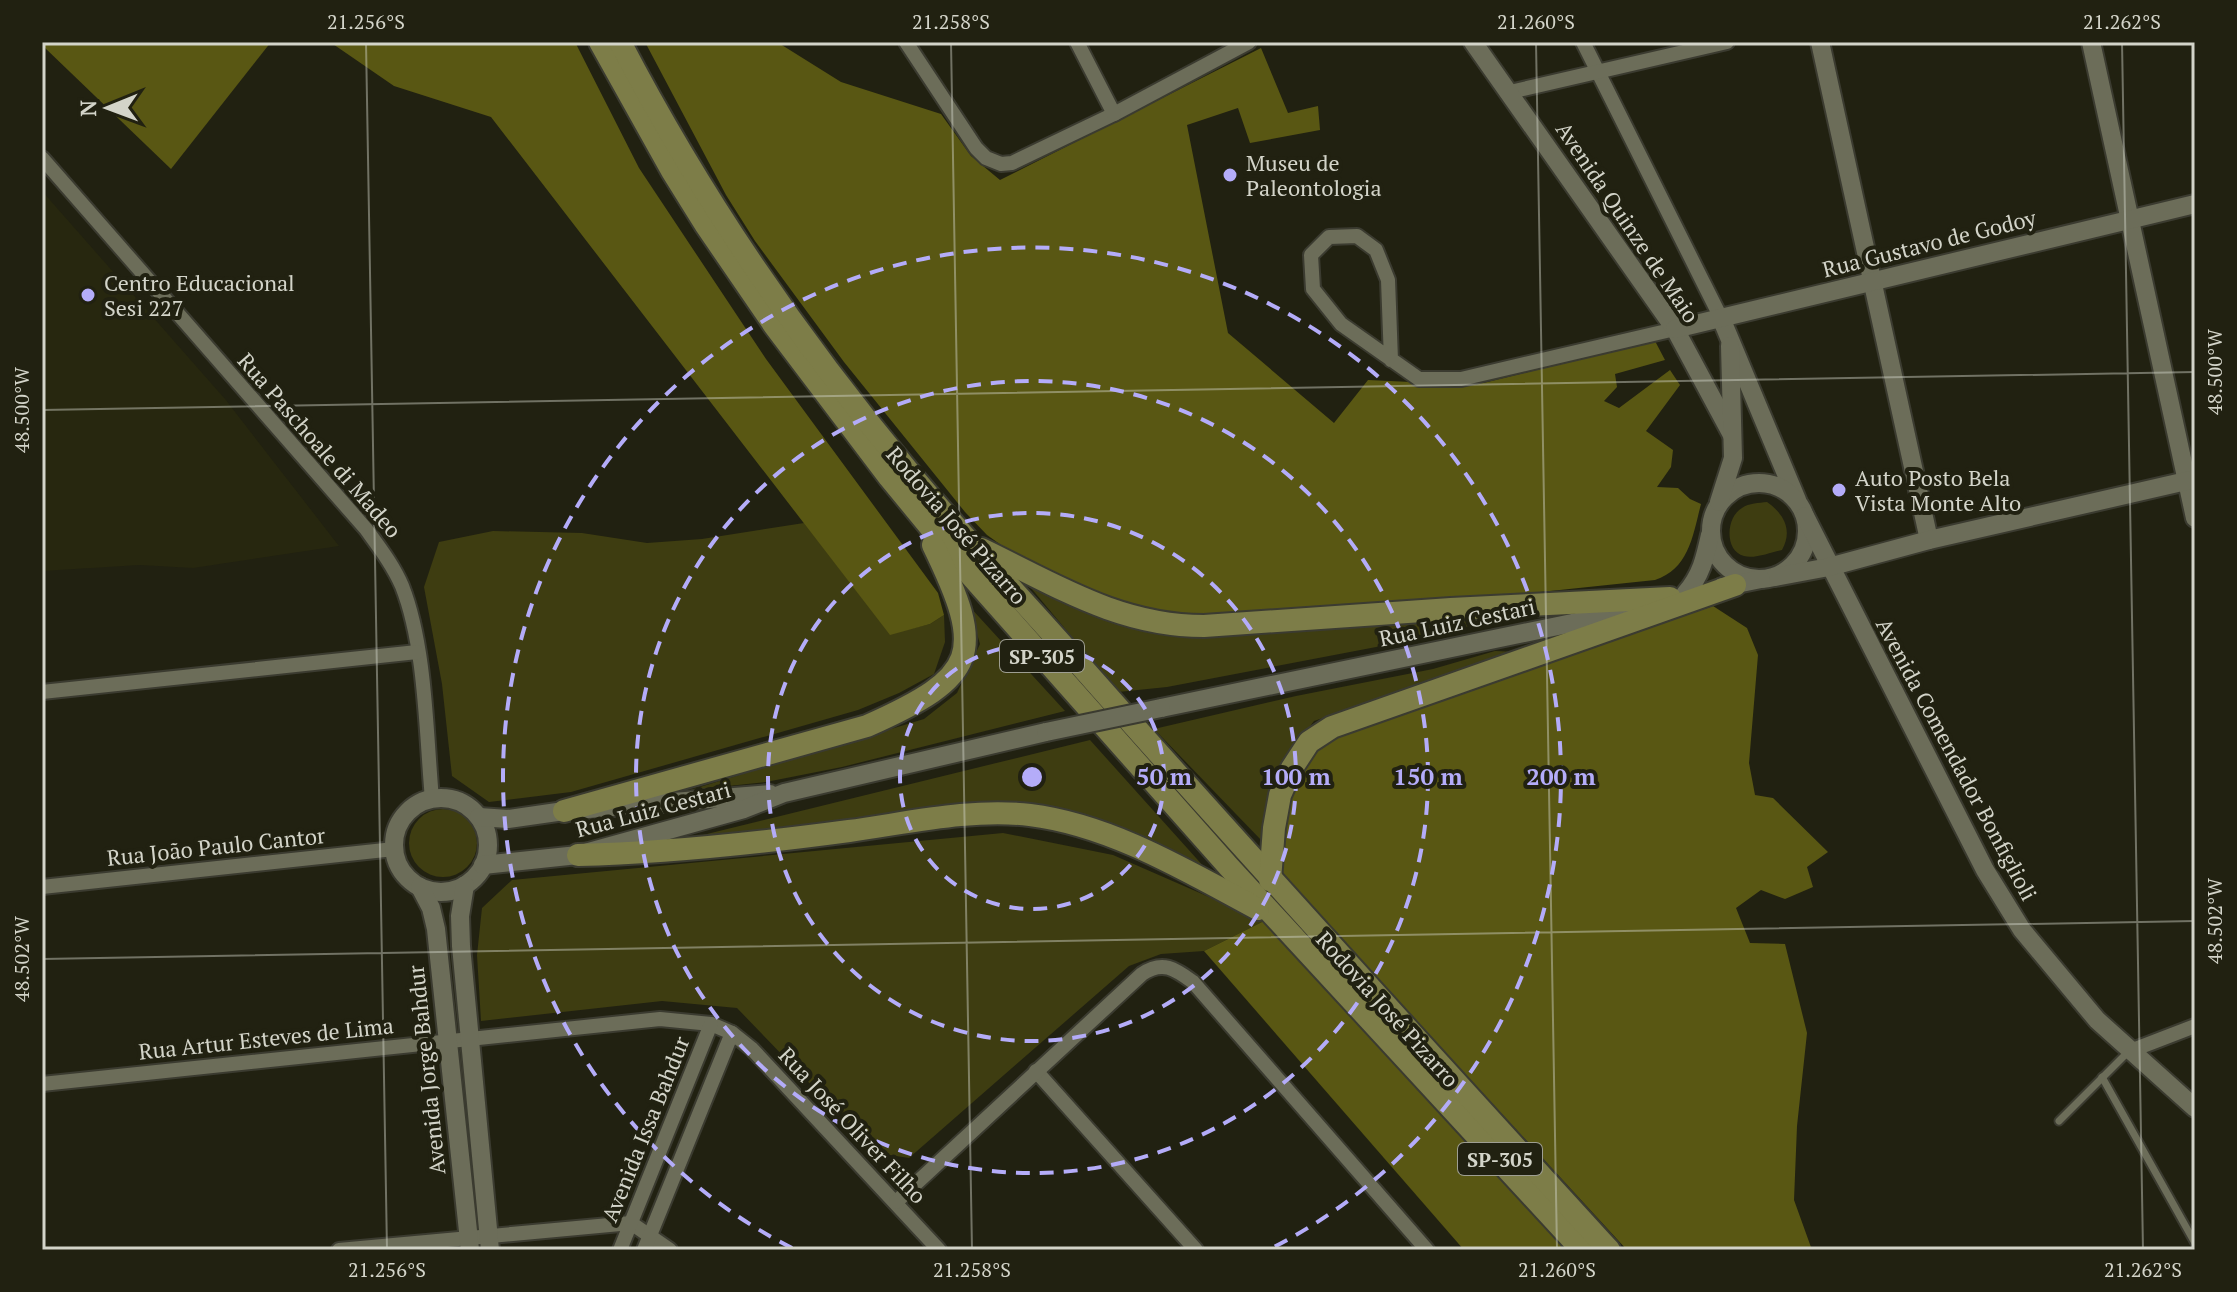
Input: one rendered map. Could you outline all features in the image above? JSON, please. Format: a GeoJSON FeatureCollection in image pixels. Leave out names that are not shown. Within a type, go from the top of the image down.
{"type":"FeatureCollection","features":[{"type":"Feature","properties":{"kind":"main road","name":"Rodovia José Pizarro"},"geometry":{"type":"LineString","coordinates":[[600,42],[705,224],[831,403],[917,511],[1275,918],[1582,1250]]}},
{"type":"Feature","properties":{"kind":"main road","name":"Rodovia José Pizarro"},"geometry":{"type":"LineString","coordinates":[[620,42],[713,204],[790,319],[908,471],[1270,880],[1609,1250]]}},
{"type":"Feature","properties":{"kind":"main road"},"geometry":{"type":"LineString","coordinates":[[564,811],[867,726],[914,705],[951,679],[966,640],[965,626],[950,578],[917,511]]}},
{"type":"Feature","properties":{"kind":"main road"},"geometry":{"type":"LineString","coordinates":[[970,544],[1102,608],[1174,626],[1678,596]]}},
{"type":"Feature","properties":{"kind":"main road"},"geometry":{"type":"LineString","coordinates":[[1270,880],[1280,795],[1292,768],[1309,742],[1332,727],[1735,585]]}},
{"type":"Feature","properties":{"kind":"main road"},"geometry":{"type":"LineString","coordinates":[[578,855],[636,854],[748,844],[986,813],[1028,815],[1061,820],[1135,846],[1275,918]]}},
{"type":"Feature","properties":{"kind":"street"},"geometry":{"type":"LineString","coordinates":[[906,42],[976,148],[986,158],[1001,164],[1023,159],[1249,42]]}},
{"type":"Feature","properties":{"kind":"street"},"geometry":{"type":"LineString","coordinates":[[1077,42],[1114,114]]}},
{"type":"Feature","properties":{"kind":"street","name":"Avenida Quinze de Maio"},"geometry":{"type":"LineString","coordinates":[[1473,42],[1675,329],[1732,435]]}},
{"type":"Feature","properties":{"kind":"street","name":"Avenida Comendador Bonfiglioli"},"geometry":{"type":"LineString","coordinates":[[1583,42],[1730,335],[1801,509],[1829,567],[1985,870],[2022,930],[2097,1020],[2195,1108]]}},
{"type":"Feature","properties":{"kind":"street"},"geometry":{"type":"LineString","coordinates":[[1510,92],[1727,42]]}},
{"type":"Feature","properties":{"kind":"street"},"geometry":{"type":"LineString","coordinates":[[1820,42],[1929,540]]}},
{"type":"Feature","properties":{"kind":"street"},"geometry":{"type":"LineString","coordinates":[[2091,42],[2191,480],[2195,518]]}},
{"type":"Feature","properties":{"kind":"street","name":"Rua Paschoale di Madeo"},"geometry":{"type":"LineString","coordinates":[[42,158],[366,529],[387,558],[402,585],[411,615],[421,677],[432,799]]}},
{"type":"Feature","properties":{"kind":"street","name":"Rua Gustavo de Godoy"},"geometry":{"type":"LineString","coordinates":[[1675,329],[2195,204]]}},
{"type":"Feature","properties":{"kind":"street"},"geometry":{"type":"LineString","coordinates":[[1391,360],[1388,280],[1376,250],[1357,236],[1329,237],[1311,255],[1313,289],[1341,324],[1391,360],[1419,379],[1461,379],[1675,329]]}},
{"type":"Feature","properties":{"kind":"street"},"geometry":{"type":"LineString","coordinates":[[1678,596],[1696,581],[1704,564],[1711,528],[1733,458],[1730,335]]}},
{"type":"Feature","properties":{"kind":"street","name":"Rua Luiz Cestari"},"geometry":{"type":"LineString","coordinates":[[479,817],[508,819],[564,811],[784,793],[1221,694],[1577,622],[1678,596],[1829,567],[1929,540],[2191,480]]}},
{"type":"Feature","properties":{"kind":"street"},"geometry":{"type":"LineString","coordinates":[[1711,528],[1716,552],[1734,573],[1768,578],[1788,570],[1799,559],[1805,545],[1807,531],[1801,509],[1787,492],[1774,485],[1745,485],[1732,491],[1716,510]]}},
{"type":"Feature","properties":{"kind":"street"},"geometry":{"type":"LineString","coordinates":[[42,692],[417,652]]}},
{"type":"Feature","properties":{"kind":"street","name":"Rua Luiz Cestari"},"geometry":{"type":"LineString","coordinates":[[483,865],[578,855],[744,809],[784,793]]}},
{"type":"Feature","properties":{"kind":"street"},"geometry":{"type":"LineString","coordinates":[[432,799],[456,801],[469,807],[479,817],[487,841],[483,865],[465,885],[451,891],[435,892],[407,878],[398,865],[394,849],[399,824],[406,813],[432,799]]}},
{"type":"Feature","properties":{"kind":"street","name":"Rua João Paulo Cantor"},"geometry":{"type":"LineString","coordinates":[[42,887],[394,849]]}},
{"type":"Feature","properties":{"kind":"street","name":"Avenida Jorge Bahdur"},"geometry":{"type":"LineString","coordinates":[[465,885],[460,916],[490,1243]]}},
{"type":"Feature","properties":{"kind":"street","name":"Avenida Jorge Bahdur"},"geometry":{"type":"LineString","coordinates":[[420,887],[431,908],[436,929],[470,1244]]}},
{"type":"Feature","properties":{"kind":"street"},"geometry":{"type":"LineString","coordinates":[[896,1202],[1142,974],[1158,966],[1174,969],[1193,982],[1427,1250]]}},
{"type":"Feature","properties":{"kind":"street","name":"Rua Artur Esteves de Lima"},"geometry":{"type":"LineString","coordinates":[[42,1084],[660,1019],[711,1024],[732,1033]]}},
{"type":"Feature","properties":{"kind":"street","name":"Avenida Issa Bahdur"},"geometry":{"type":"LineString","coordinates":[[620,1250],[711,1024]]}},
{"type":"Feature","properties":{"kind":"street"},"geometry":{"type":"LineString","coordinates":[[2130,1051],[2195,1026]]}},
{"type":"Feature","properties":{"kind":"street","name":"Rua José Oliver Filho"},"geometry":{"type":"LineString","coordinates":[[732,1033],[772,1069],[939,1250]]}},
{"type":"Feature","properties":{"kind":"street","name":"Avenida Issa Bahdur"},"geometry":{"type":"LineString","coordinates":[[644,1250],[732,1033]]}},
{"type":"Feature","properties":{"kind":"street"},"geometry":{"type":"LineString","coordinates":[[1036,1071],[1196,1250]]}},
{"type":"Feature","properties":{"kind":"street"},"geometry":{"type":"LineString","coordinates":[[339,1250],[490,1243],[631,1223],[670,1250]]}},
{"type":"Feature","properties":{"kind":"lane"},"geometry":{"type":"LineString","coordinates":[[2059,1121],[2130,1051]]}},
{"type":"Feature","properties":{"kind":"lane"},"geometry":{"type":"LineString","coordinates":[[2102,1077],[2195,1243]]}},
{"type":"Feature","properties":{"kind":"shaded area"},"geometry":{"type":"Polygon","coordinates":[[[47,42],[271,42],[171,169],[44,47],[47,42]]]}},
{"type":"Feature","properties":{"kind":"shaded area"},"geometry":{"type":"Polygon","coordinates":[[[330,42],[575,42],[639,168],[766,359],[938,593],[944,615],[930,624],[890,635],[491,117],[394,86],[330,42]]]}},
{"type":"Feature","properties":{"kind":"shaded area"},"geometry":{"type":"Polygon","coordinates":[[[645,42],[777,42],[841,82],[941,114],[971,156],[1000,180],[1261,48],[1288,113],[1318,106],[1320,130],[1250,143],[1238,108],[1187,125],[1228,333],[1334,423],[1368,380],[1475,385],[1655,341],[1665,360],[1615,374],[1617,387],[1604,401],[1619,408],[1670,370],[1680,385],[1646,431],[1673,450],[1671,467],[1657,487],[1678,488],[1701,504],[1688,550],[1675,568],[1655,580],[1464,600],[1200,617],[1144,612],[1089,594],[1025,562],[987,535],[844,362],[755,241],[726,195],[645,42]]]}},
{"type":"Feature","properties":{"kind":"shaded area","name":"Centro Educacional Sesi 227"},"geometry":{"type":"Polygon","coordinates":[[[42,191],[225,399],[339,546],[193,568],[140,565],[42,571],[42,191]]]}},
{"type":"Feature","properties":{"kind":"shaded area"},"geometry":{"type":"Polygon","coordinates":[[[1767,502],[1785,523],[1785,543],[1782,550],[1744,556],[1733,548],[1730,526],[1737,512],[1745,506],[1767,502]]]}},
{"type":"Feature","properties":{"kind":"shaded area"},"geometry":{"type":"Polygon","coordinates":[[[804,523],[890,634],[930,624],[944,615],[945,642],[934,674],[858,710],[571,792],[489,802],[452,776],[442,684],[424,587],[439,542],[493,531],[582,533],[647,543],[702,539],[804,523]]]}},
{"type":"Feature","properties":{"kind":"shaded area"},"geometry":{"type":"Polygon","coordinates":[[[1026,582],[1115,622],[1177,636],[1483,617],[1460,631],[1167,687],[1118,692],[1026,582]]]}},
{"type":"Feature","properties":{"kind":"shaded area"},"geometry":{"type":"Polygon","coordinates":[[[969,606],[1065,711],[842,767],[766,782],[690,790],[924,719],[957,693],[980,644],[969,606]]]}},
{"type":"Feature","properties":{"kind":"shaded area"},"geometry":{"type":"Polygon","coordinates":[[[1713,606],[1747,628],[1758,655],[1749,763],[1755,795],[1773,798],[1828,852],[1807,867],[1813,887],[1785,899],[1761,890],[1736,908],[1750,943],[1785,944],[1807,1033],[1797,1126],[1794,1200],[1812,1250],[1627,1250],[1281,874],[1282,837],[1292,788],[1316,748],[1339,732],[1713,606]]]}},
{"type":"Feature","properties":{"kind":"shaded area"},"geometry":{"type":"Polygon","coordinates":[[[1495,651],[1520,652],[1314,721],[1280,766],[1264,813],[1262,841],[1154,729],[1296,696],[1433,669],[1495,651]]]}},
{"type":"Feature","properties":{"kind":"shaded area"},"geometry":{"type":"Polygon","coordinates":[[[1090,740],[1205,868],[1114,829],[1037,806],[662,845],[1090,740]]]}},
{"type":"Feature","properties":{"kind":"shaded area"},"geometry":{"type":"Polygon","coordinates":[[[443,809],[467,819],[477,843],[467,867],[443,877],[419,867],[409,843],[419,819],[443,809]]]}},
{"type":"Feature","properties":{"kind":"shaded area"},"geometry":{"type":"Polygon","coordinates":[[[1003,833],[1113,855],[1264,921],[1204,951],[1161,954],[1129,966],[909,1158],[877,1153],[737,1008],[662,1001],[481,1021],[477,955],[482,908],[512,880],[1003,833]]]}},
{"type":"Feature","properties":{"kind":"shaded area"},"geometry":{"type":"Polygon","coordinates":[[[1264,921],[1566,1250],[1464,1250],[1204,951],[1264,921]]]}},
{"type":"Feature","properties":{"kind":"place","name":"Museu de Paleontologia"},"geometry":{"type":"Point","coordinates":[1230,175]}},
{"type":"Feature","properties":{"kind":"place","name":"Centro Educacional Sesi 227"},"geometry":{"type":"Point","coordinates":[88,295]}},
{"type":"Feature","properties":{"kind":"place","name":"Auto Posto Bela Vista Monte Alto"},"geometry":{"type":"Point","coordinates":[1839,490]}}]}
